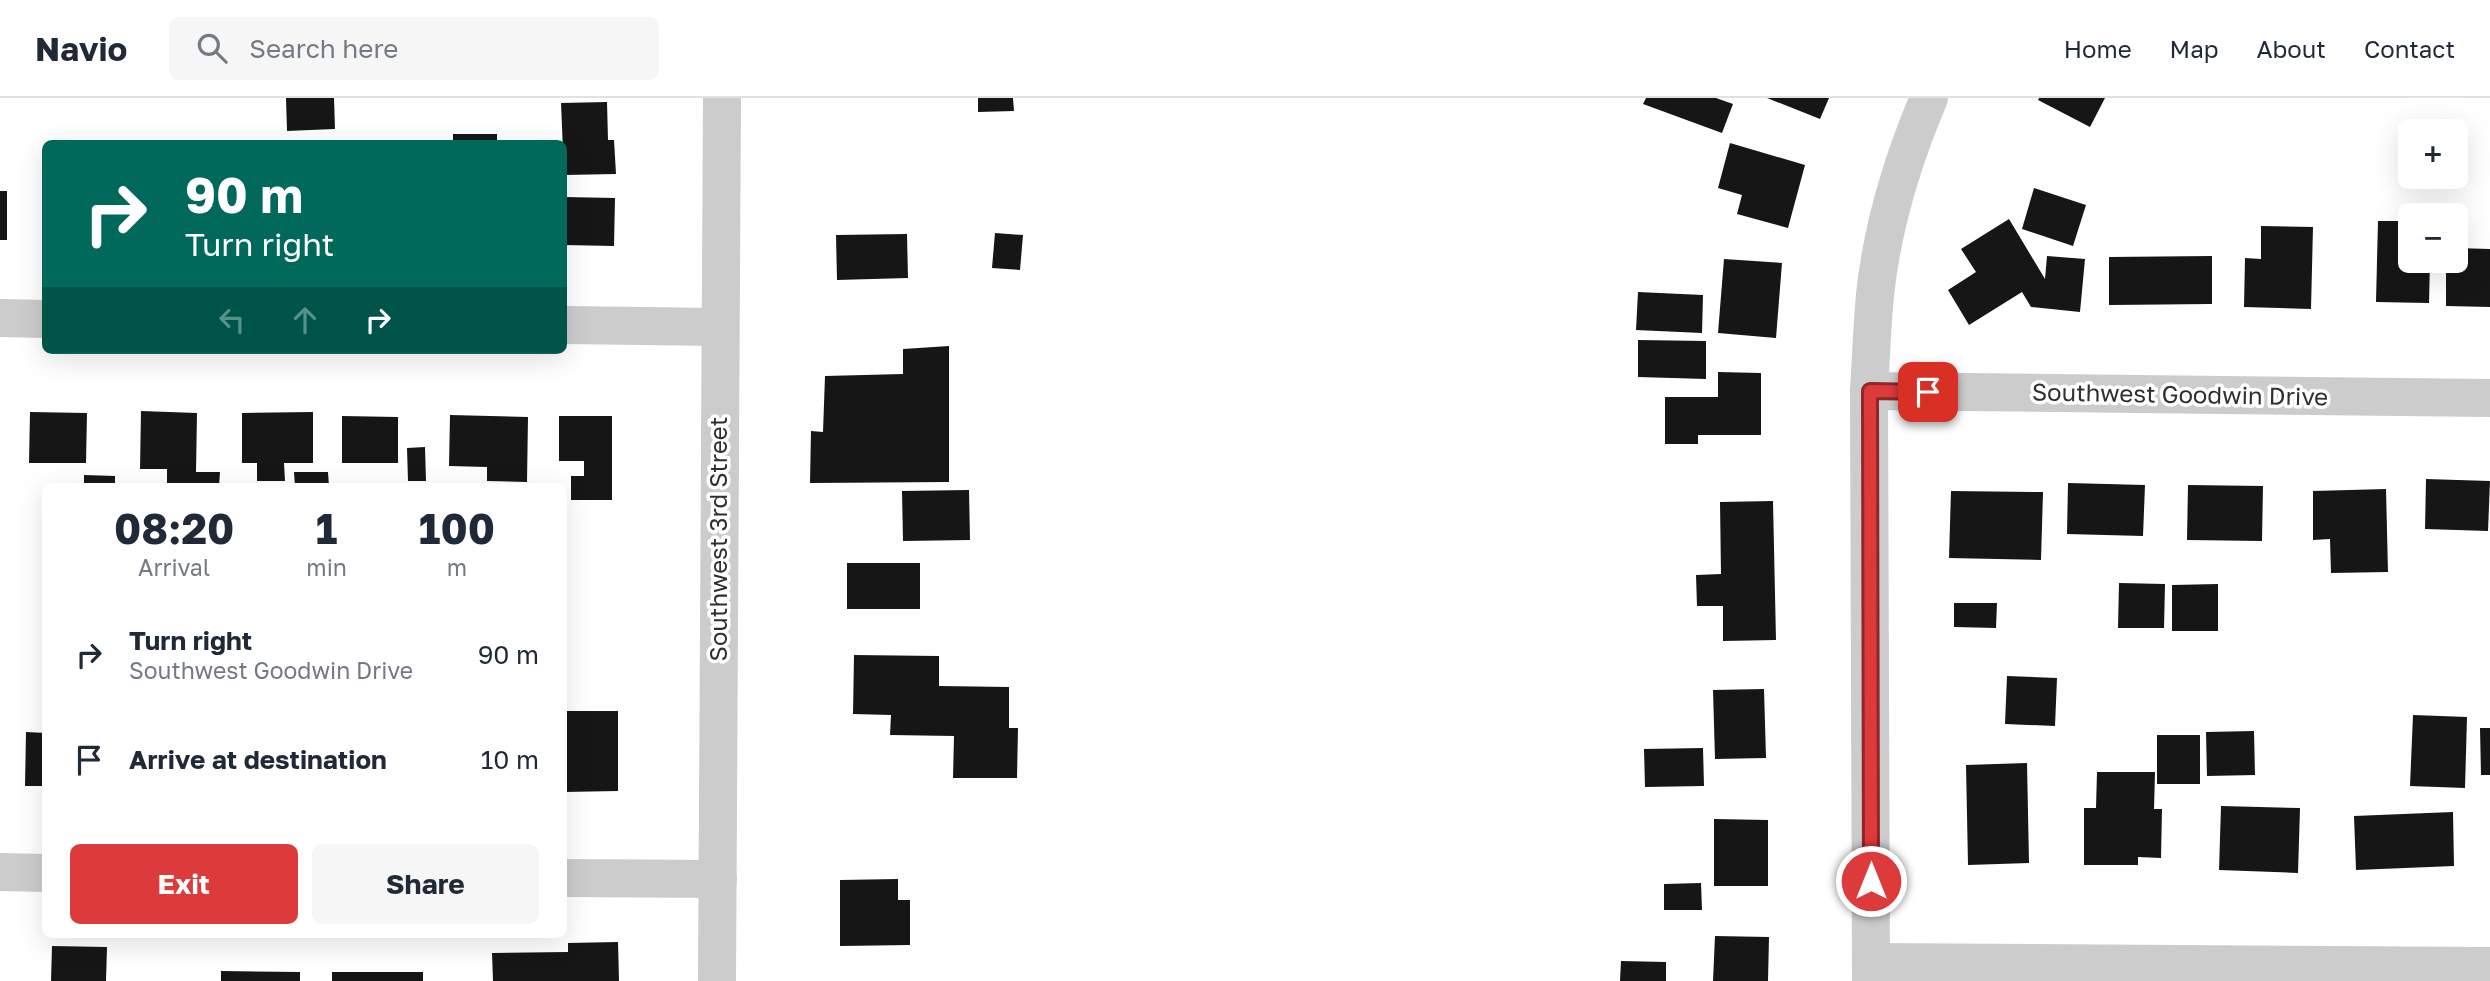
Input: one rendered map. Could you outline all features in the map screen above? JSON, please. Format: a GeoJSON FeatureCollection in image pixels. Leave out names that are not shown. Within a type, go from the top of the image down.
{"type":"FeatureCollection","features":[{"type":"Feature","properties":{"kind":"street","name":"Southwest 3rd Street"},"geometry":{"type":"LineString","coordinates":[[718,981],[722,98]]}},
{"type":"Feature","properties":{"kind":"street"},"geometry":{"type":"LineString","coordinates":[[1929,98],[1917,125],[1890,220],[1875,293],[1870,391],[1871,972],[2490,966]]}},
{"type":"Feature","properties":{"kind":"street"},"geometry":{"type":"LineString","coordinates":[[0,318],[42,318]]}},
{"type":"Feature","properties":{"kind":"street"},"geometry":{"type":"LineString","coordinates":[[567,325],[720,327]]}},
{"type":"Feature","properties":{"kind":"street","name":"Southwest Goodwin Drive"},"geometry":{"type":"LineString","coordinates":[[1870,391],[2490,398]]}},
{"type":"Feature","properties":{"kind":"street"},"geometry":{"type":"LineString","coordinates":[[0,872],[42,873]]}},
{"type":"Feature","properties":{"kind":"street"},"geometry":{"type":"LineString","coordinates":[[567,878],[718,879]]}},
{"type":"Feature","properties":{"kind":"building"},"geometry":{"type":"Polygon","coordinates":[[[286,98],[334,98],[335,129],[287,131],[286,98]]]}},
{"type":"Feature","properties":{"kind":"building"},"geometry":{"type":"Polygon","coordinates":[[[978,98],[1013,98],[1014,111],[978,112],[978,98]]]}},
{"type":"Feature","properties":{"kind":"building"},"geometry":{"type":"Polygon","coordinates":[[[1646,98],[1716,98],[1733,104],[1722,133],[1643,104],[1646,98]]]}},
{"type":"Feature","properties":{"kind":"building"},"geometry":{"type":"Polygon","coordinates":[[[1767,98],[1829,98],[1820,119],[1767,98]]]}},
{"type":"Feature","properties":{"kind":"building"},"geometry":{"type":"Polygon","coordinates":[[[2105,98],[2090,127],[2038,100],[2105,98]]]}},
{"type":"Feature","properties":{"kind":"building"},"geometry":{"type":"Polygon","coordinates":[[[607,102],[608,140],[614,140],[616,174],[567,175],[567,140],[563,140],[561,103],[607,102]]]}},
{"type":"Feature","properties":{"kind":"building"},"geometry":{"type":"Polygon","coordinates":[[[453,134],[497,134],[497,140],[453,140],[453,134]]]}},
{"type":"Feature","properties":{"kind":"building"},"geometry":{"type":"Polygon","coordinates":[[[1730,143],[1805,165],[1788,228],[1737,214],[1742,195],[1718,188],[1730,143]]]}},
{"type":"Feature","properties":{"kind":"building"},"geometry":{"type":"Polygon","coordinates":[[[2034,188],[2086,205],[2073,246],[2022,229],[2034,188]]]}},
{"type":"Feature","properties":{"kind":"building"},"geometry":{"type":"Polygon","coordinates":[[[0,191],[7,191],[7,240],[0,240],[0,191]]]}},
{"type":"Feature","properties":{"kind":"building"},"geometry":{"type":"Polygon","coordinates":[[[567,197],[615,198],[614,246],[567,245],[567,197]]]}},
{"type":"Feature","properties":{"kind":"building"},"geometry":{"type":"Polygon","coordinates":[[[2009,219],[2045,279],[2047,256],[2085,259],[2080,312],[2031,307],[2022,292],[1969,325],[1948,290],[1976,272],[1961,249],[2009,219]]]}},
{"type":"Feature","properties":{"kind":"building"},"geometry":{"type":"Polygon","coordinates":[[[2378,221],[2398,221],[2398,273],[2430,273],[2429,303],[2376,302],[2378,221]]]}},
{"type":"Feature","properties":{"kind":"building"},"geometry":{"type":"Polygon","coordinates":[[[2261,226],[2313,227],[2311,309],[2244,307],[2245,258],[2261,259],[2261,226]]]}},
{"type":"Feature","properties":{"kind":"building"},"geometry":{"type":"Polygon","coordinates":[[[995,233],[1023,235],[1020,270],[992,268],[995,233]]]}},
{"type":"Feature","properties":{"kind":"building"},"geometry":{"type":"Polygon","coordinates":[[[907,234],[908,278],[837,280],[836,235],[907,234]]]}},
{"type":"Feature","properties":{"kind":"building"},"geometry":{"type":"Polygon","coordinates":[[[2468,248],[2490,249],[2490,307],[2446,306],[2446,273],[2468,273],[2468,248]]]}},
{"type":"Feature","properties":{"kind":"building"},"geometry":{"type":"Polygon","coordinates":[[[2212,256],[2212,304],[2109,305],[2109,257],[2212,256]]]}},
{"type":"Feature","properties":{"kind":"building"},"geometry":{"type":"Polygon","coordinates":[[[1724,259],[1782,263],[1776,338],[1718,333],[1724,259]]]}},
{"type":"Feature","properties":{"kind":"building"},"geometry":{"type":"Polygon","coordinates":[[[1638,292],[1703,295],[1702,333],[1636,330],[1638,292]]]}},
{"type":"Feature","properties":{"kind":"building"},"geometry":{"type":"Polygon","coordinates":[[[1638,340],[1706,341],[1706,379],[1638,377],[1638,340]]]}},
{"type":"Feature","properties":{"kind":"building"},"geometry":{"type":"Polygon","coordinates":[[[949,346],[949,482],[810,483],[811,431],[823,432],[825,376],[903,374],[903,349],[949,346]]]}},
{"type":"Feature","properties":{"kind":"building"},"geometry":{"type":"Polygon","coordinates":[[[1718,372],[1761,373],[1761,435],[1698,435],[1698,444],[1665,444],[1665,397],[1718,397],[1718,372]]]}},
{"type":"Feature","properties":{"kind":"building"},"geometry":{"type":"Polygon","coordinates":[[[141,411],[197,413],[196,472],[220,472],[219,483],[167,483],[167,469],[140,469],[141,411]]]}},
{"type":"Feature","properties":{"kind":"building"},"geometry":{"type":"Polygon","coordinates":[[[30,412],[87,413],[86,463],[29,463],[30,412]]]}},
{"type":"Feature","properties":{"kind":"building"},"geometry":{"type":"Polygon","coordinates":[[[313,412],[313,463],[284,463],[285,481],[257,481],[257,463],[242,463],[242,413],[313,412]]]}},
{"type":"Feature","properties":{"kind":"building"},"geometry":{"type":"Polygon","coordinates":[[[450,415],[528,417],[527,482],[487,481],[487,467],[449,466],[450,415]]]}},
{"type":"Feature","properties":{"kind":"building"},"geometry":{"type":"Polygon","coordinates":[[[342,416],[398,417],[398,463],[342,463],[342,416]]]}},
{"type":"Feature","properties":{"kind":"building"},"geometry":{"type":"Polygon","coordinates":[[[559,416],[612,416],[612,500],[571,500],[571,476],[584,476],[584,461],[559,461],[559,416]]]}},
{"type":"Feature","properties":{"kind":"building"},"geometry":{"type":"Polygon","coordinates":[[[425,447],[426,481],[408,481],[407,448],[425,447]]]}},
{"type":"Feature","properties":{"kind":"building"},"geometry":{"type":"Polygon","coordinates":[[[294,472],[328,472],[329,483],[295,483],[294,472]]]}},
{"type":"Feature","properties":{"kind":"building"},"geometry":{"type":"Polygon","coordinates":[[[84,475],[115,476],[115,483],[84,483],[84,475]]]}},
{"type":"Feature","properties":{"kind":"building"},"geometry":{"type":"Polygon","coordinates":[[[2426,479],[2490,481],[2488,531],[2425,529],[2426,479]]]}},
{"type":"Feature","properties":{"kind":"building"},"geometry":{"type":"Polygon","coordinates":[[[2068,483],[2145,485],[2143,536],[2067,534],[2068,483]]]}},
{"type":"Feature","properties":{"kind":"building"},"geometry":{"type":"Polygon","coordinates":[[[2188,485],[2263,486],[2262,541],[2187,540],[2188,485]]]}},
{"type":"Feature","properties":{"kind":"building"},"geometry":{"type":"Polygon","coordinates":[[[2386,489],[2388,572],[2331,573],[2330,539],[2313,540],[2313,491],[2386,489]]]}},
{"type":"Feature","properties":{"kind":"building"},"geometry":{"type":"Polygon","coordinates":[[[969,490],[970,540],[903,541],[902,491],[969,490]]]}},
{"type":"Feature","properties":{"kind":"building"},"geometry":{"type":"Polygon","coordinates":[[[1951,491],[2043,492],[2041,560],[1949,558],[1951,491]]]}},
{"type":"Feature","properties":{"kind":"building"},"geometry":{"type":"Polygon","coordinates":[[[1773,501],[1776,640],[1723,641],[1723,606],[1697,606],[1696,575],[1721,574],[1720,502],[1773,501]]]}},
{"type":"Feature","properties":{"kind":"building"},"geometry":{"type":"Polygon","coordinates":[[[847,563],[920,563],[920,609],[847,609],[847,563]]]}},
{"type":"Feature","properties":{"kind":"building"},"geometry":{"type":"Polygon","coordinates":[[[2119,583],[2165,584],[2164,628],[2118,628],[2119,583]]]}},
{"type":"Feature","properties":{"kind":"building"},"geometry":{"type":"Polygon","coordinates":[[[2218,584],[2218,631],[2172,631],[2172,585],[2218,584]]]}},
{"type":"Feature","properties":{"kind":"building"},"geometry":{"type":"Polygon","coordinates":[[[1954,603],[1997,603],[1996,628],[1954,627],[1954,603]]]}},
{"type":"Feature","properties":{"kind":"building"},"geometry":{"type":"Polygon","coordinates":[[[854,655],[939,656],[939,686],[1009,687],[1009,728],[1018,728],[1017,778],[953,778],[954,736],[890,735],[891,715],[853,714],[854,655]]]}},
{"type":"Feature","properties":{"kind":"building"},"geometry":{"type":"Polygon","coordinates":[[[2007,676],[2057,678],[2055,726],[2005,724],[2007,676]]]}},
{"type":"Feature","properties":{"kind":"building"},"geometry":{"type":"Polygon","coordinates":[[[1764,689],[1766,758],[1715,759],[1713,690],[1764,689]]]}},
{"type":"Feature","properties":{"kind":"building"},"geometry":{"type":"Polygon","coordinates":[[[567,711],[618,711],[618,791],[567,792],[567,711]]]}},
{"type":"Feature","properties":{"kind":"building"},"geometry":{"type":"Polygon","coordinates":[[[2413,715],[2467,717],[2465,788],[2410,786],[2413,715]]]}},
{"type":"Feature","properties":{"kind":"building"},"geometry":{"type":"Polygon","coordinates":[[[2480,728],[2490,728],[2490,775],[2481,775],[2480,728]]]}},
{"type":"Feature","properties":{"kind":"building"},"geometry":{"type":"Polygon","coordinates":[[[2254,731],[2255,775],[2207,776],[2206,732],[2254,731]]]}},
{"type":"Feature","properties":{"kind":"building"},"geometry":{"type":"Polygon","coordinates":[[[26,732],[42,733],[42,786],[25,786],[26,732]]]}},
{"type":"Feature","properties":{"kind":"building"},"geometry":{"type":"Polygon","coordinates":[[[2157,735],[2200,735],[2200,784],[2157,784],[2157,735]]]}},
{"type":"Feature","properties":{"kind":"building"},"geometry":{"type":"Polygon","coordinates":[[[1703,748],[1704,786],[1645,787],[1644,749],[1703,748]]]}},
{"type":"Feature","properties":{"kind":"building"},"geometry":{"type":"Polygon","coordinates":[[[2027,763],[2029,863],[1968,865],[1966,765],[2027,763]]]}},
{"type":"Feature","properties":{"kind":"building"},"geometry":{"type":"Polygon","coordinates":[[[2097,772],[2155,772],[2154,809],[2162,809],[2161,858],[2138,857],[2138,865],[2084,865],[2084,808],[2096,808],[2097,772]]]}},
{"type":"Feature","properties":{"kind":"building"},"geometry":{"type":"Polygon","coordinates":[[[2221,806],[2300,808],[2298,873],[2219,870],[2221,806]]]}},
{"type":"Feature","properties":{"kind":"building"},"geometry":{"type":"Polygon","coordinates":[[[2453,812],[2454,866],[2356,870],[2354,816],[2453,812]]]}},
{"type":"Feature","properties":{"kind":"building"},"geometry":{"type":"Polygon","coordinates":[[[1714,819],[1768,820],[1768,886],[1714,886],[1714,819]]]}},
{"type":"Feature","properties":{"kind":"building"},"geometry":{"type":"Polygon","coordinates":[[[898,879],[898,900],[910,900],[910,945],[840,946],[840,880],[898,879]]]}},
{"type":"Feature","properties":{"kind":"building"},"geometry":{"type":"Polygon","coordinates":[[[1701,883],[1702,910],[1664,910],[1664,884],[1701,883]]]}},
{"type":"Feature","properties":{"kind":"building"},"geometry":{"type":"Polygon","coordinates":[[[1715,936],[1769,937],[1768,981],[1713,981],[1715,936]]]}},
{"type":"Feature","properties":{"kind":"building"},"geometry":{"type":"Polygon","coordinates":[[[618,942],[619,981],[493,981],[492,953],[568,952],[568,943],[618,942]]]}},
{"type":"Feature","properties":{"kind":"building"},"geometry":{"type":"Polygon","coordinates":[[[52,946],[107,947],[106,981],[51,981],[52,946]]]}},
{"type":"Feature","properties":{"kind":"building"},"geometry":{"type":"Polygon","coordinates":[[[1621,961],[1666,962],[1666,981],[1620,981],[1621,961]]]}},
{"type":"Feature","properties":{"kind":"building"},"geometry":{"type":"Polygon","coordinates":[[[221,971],[300,972],[300,981],[221,981],[221,971]]]}},
{"type":"Feature","properties":{"kind":"building"},"geometry":{"type":"Polygon","coordinates":[[[332,972],[423,972],[423,981],[332,981],[332,972]]]}},
{"type":"Feature","properties":{"kind":"route"},"geometry":{"type":"LineString","coordinates":[[1871,881],[1870,391],[1928,392]]}}]}
